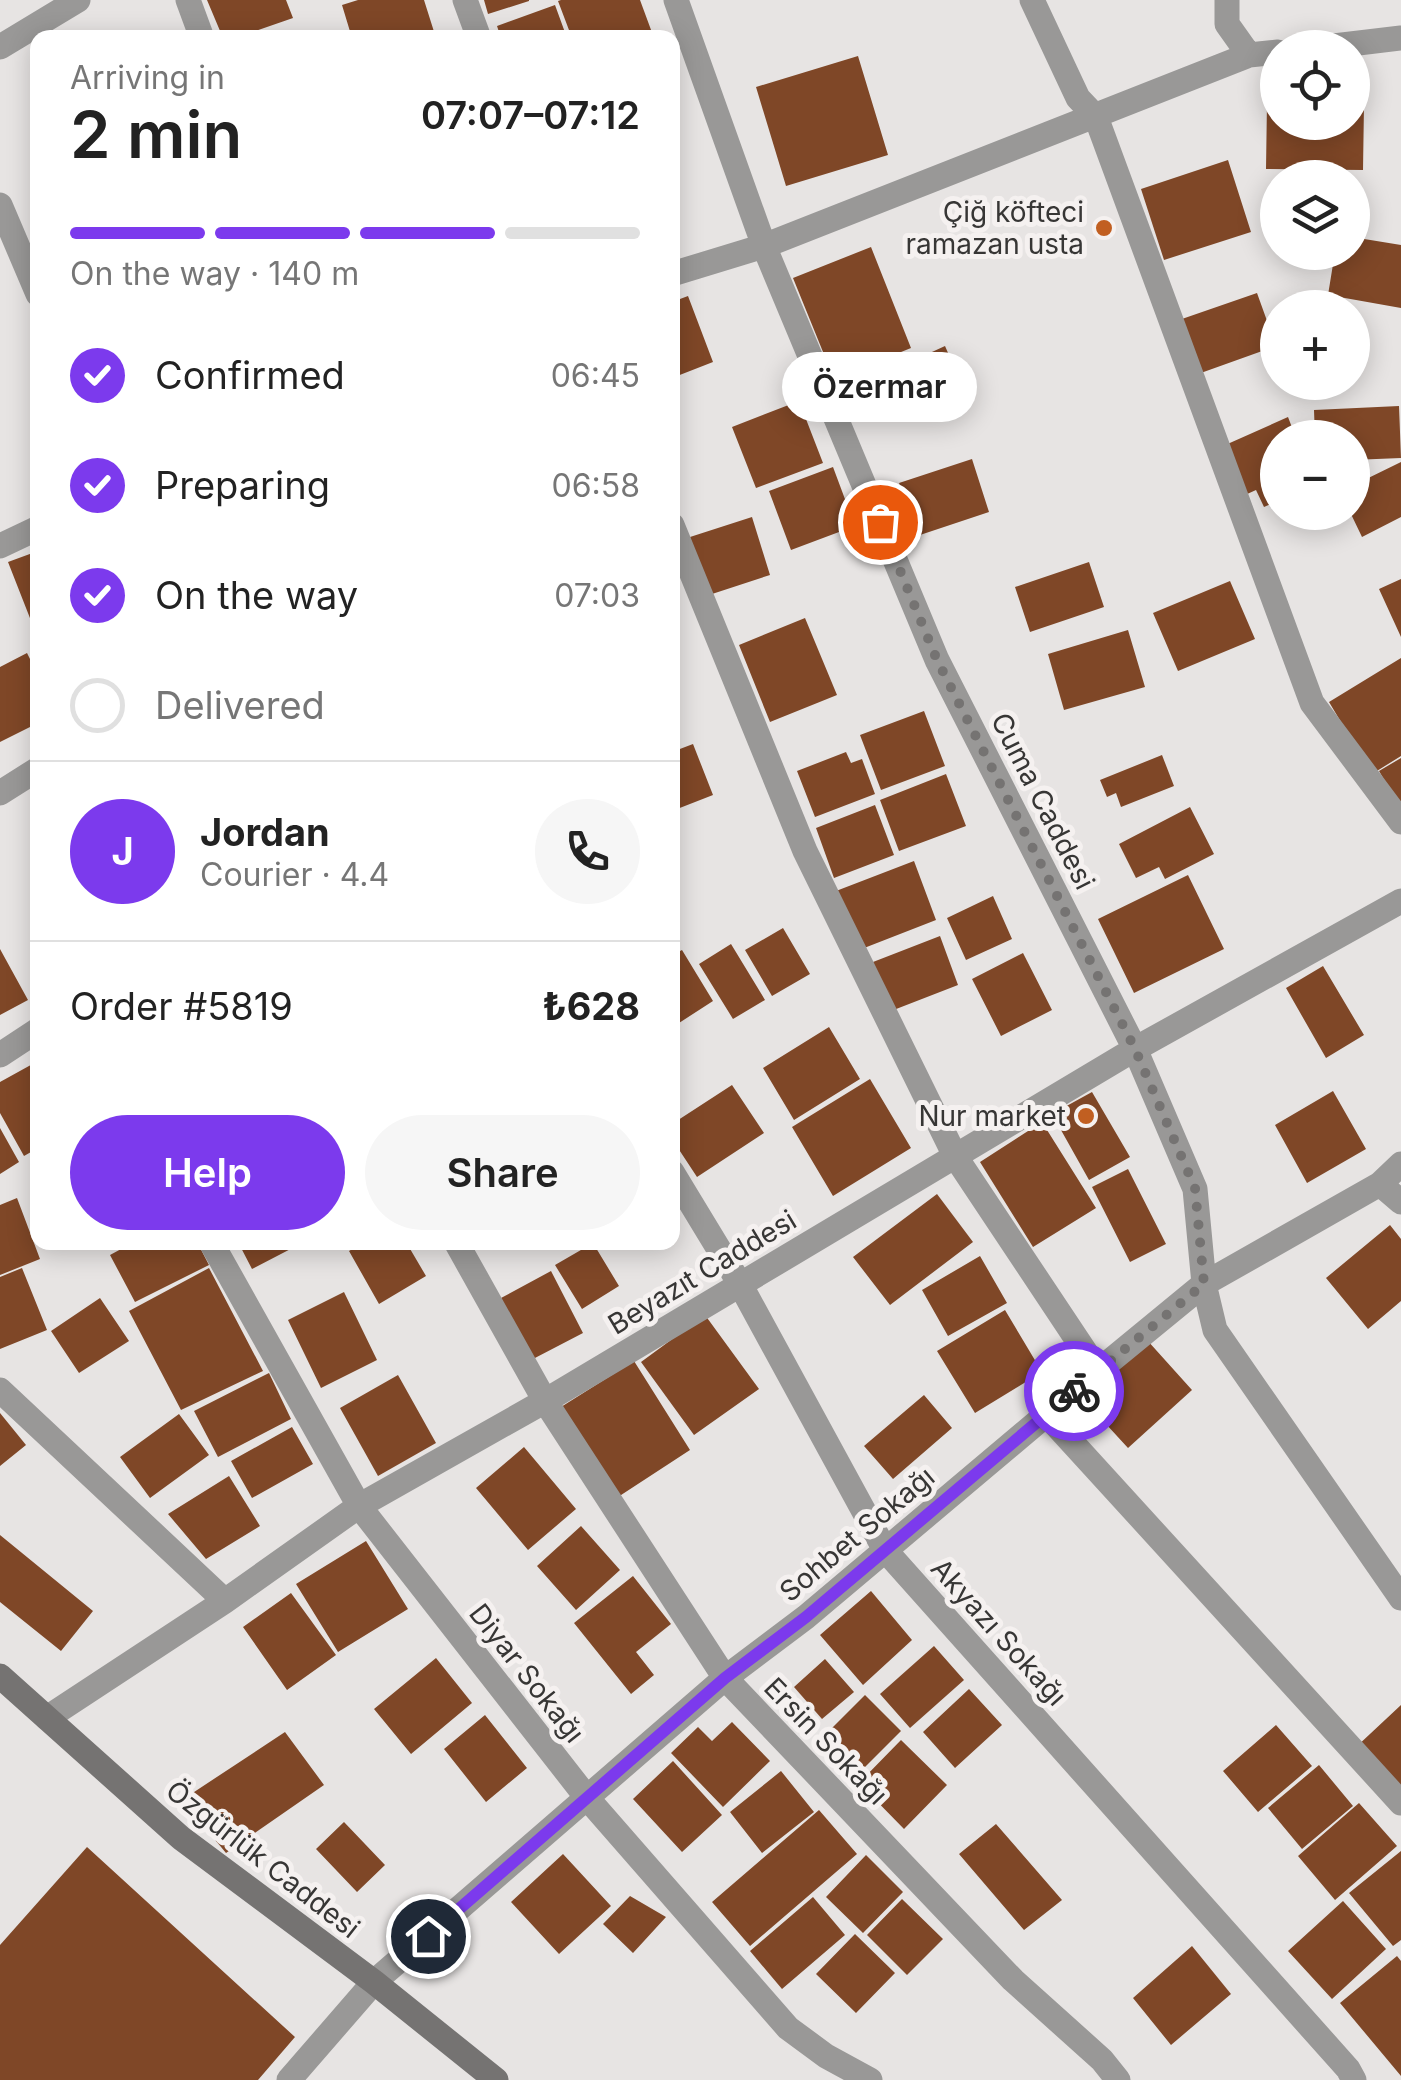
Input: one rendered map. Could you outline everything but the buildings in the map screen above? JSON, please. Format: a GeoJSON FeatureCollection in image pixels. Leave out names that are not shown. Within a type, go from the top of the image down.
{"type":"FeatureCollection","features":[{"type":"Feature","properties":{"kind":"street"},"geometry":{"type":"LineString","coordinates":[[0,47],[78,0]]}},
{"type":"Feature","properties":{"kind":"street"},"geometry":{"type":"LineString","coordinates":[[188,0],[199,30]]}},
{"type":"Feature","properties":{"kind":"street"},"geometry":{"type":"LineString","coordinates":[[465,0],[477,30]]}},
{"type":"Feature","properties":{"kind":"street","name":"Cuma Caddesi"},"geometry":{"type":"LineString","coordinates":[[676,0],[764,246],[937,660],[1135,1049],[1195,1188],[1204,1284],[1215,1330],[1401,1598]]}},
{"type":"Feature","properties":{"kind":"street"},"geometry":{"type":"LineString","coordinates":[[1032,0],[1078,98],[1096,117],[1312,703],[1401,822]]}},
{"type":"Feature","properties":{"kind":"street"},"geometry":{"type":"LineString","coordinates":[[1226,0],[1227,24],[1249,55]]}},
{"type":"Feature","properties":{"kind":"street"},"geometry":{"type":"LineString","coordinates":[[1370,42],[1401,38]]}},
{"type":"Feature","properties":{"kind":"street"},"geometry":{"type":"LineString","coordinates":[[680,272],[764,246],[1260,54]]}},
{"type":"Feature","properties":{"kind":"street"},"geometry":{"type":"LineString","coordinates":[[0,205],[30,277]]}},
{"type":"Feature","properties":{"kind":"street"},"geometry":{"type":"LineString","coordinates":[[0,277],[25,266]]}},
{"type":"Feature","properties":{"kind":"street"},"geometry":{"type":"LineString","coordinates":[[0,546],[30,532]]}},
{"type":"Feature","properties":{"kind":"street"},"geometry":{"type":"LineString","coordinates":[[680,544],[805,850],[955,1156],[1098,1371]]}},
{"type":"Feature","properties":{"kind":"street"},"geometry":{"type":"LineString","coordinates":[[0,793],[30,774]]}},
{"type":"Feature","properties":{"kind":"street","name":"Beyazıt Caddesi"},"geometry":{"type":"LineString","coordinates":[[47,1718],[225,1601],[359,1506],[546,1400],[1135,1049],[1401,901]]}},
{"type":"Feature","properties":{"kind":"street"},"geometry":{"type":"LineString","coordinates":[[0,1055],[30,1035]]}},
{"type":"Feature","properties":{"kind":"street","name":"Sohbet Sokağı"},"geometry":{"type":"LineString","coordinates":[[289,2080],[374,1982],[725,1678],[886,1550],[1204,1284],[1380,1184],[1401,1164]]}},
{"type":"Feature","properties":{"kind":"street"},"geometry":{"type":"LineString","coordinates":[[1380,1184],[1401,1202]]}},
{"type":"Feature","properties":{"kind":"street","name":"Akyazı Sokağı"},"geometry":{"type":"LineString","coordinates":[[680,1185],[740,1284],[886,1550],[1354,2080]]}},
{"type":"Feature","properties":{"kind":"street","name":"Diyar Sokağı"},"geometry":{"type":"LineString","coordinates":[[215,1250],[359,1506],[588,1799],[788,2028],[826,2056],[870,2080]]}},
{"type":"Feature","properties":{"kind":"street","name":"Ersin Sokağı"},"geometry":{"type":"LineString","coordinates":[[461,1250],[546,1400],[725,1678],[1013,1980],[1102,2060],[1118,2080]]}},
{"type":"Feature","properties":{"kind":"street"},"geometry":{"type":"LineString","coordinates":[[0,1390],[225,1601]]}},
{"type":"Feature","properties":{"kind":"street"},"geometry":{"type":"LineString","coordinates":[[1047,1415],[1401,1803]]}},
{"type":"Feature","properties":{"kind":"street","name":"Özgürlük Caddesi"},"geometry":{"type":"LineString","coordinates":[[0,1676],[181,1838],[374,1982],[496,2080]]}},
{"type":"Feature","properties":{"kind":"way so far"},"geometry":{"type":"LineString","coordinates":[[880,522],[937,660],[1135,1049],[1195,1188],[1204,1284],[1074,1391]]}},
{"type":"Feature","properties":{"kind":"place","name":"Çiğ köfteci ramazan usta"},"geometry":{"type":"Point","coordinates":[1104,228]}},
{"type":"Feature","properties":{"kind":"place","name":"Özermar"},"geometry":{"type":"Point","coordinates":[880,522]}},
{"type":"Feature","properties":{"kind":"place","name":"Nur market"},"geometry":{"type":"Point","coordinates":[1086,1116]}},
{"type":"Feature","properties":{"kind":"route"},"geometry":{"type":"LineString","coordinates":[[428,1936],[725,1678],[806,1617],[1074,1391]]}}]}
